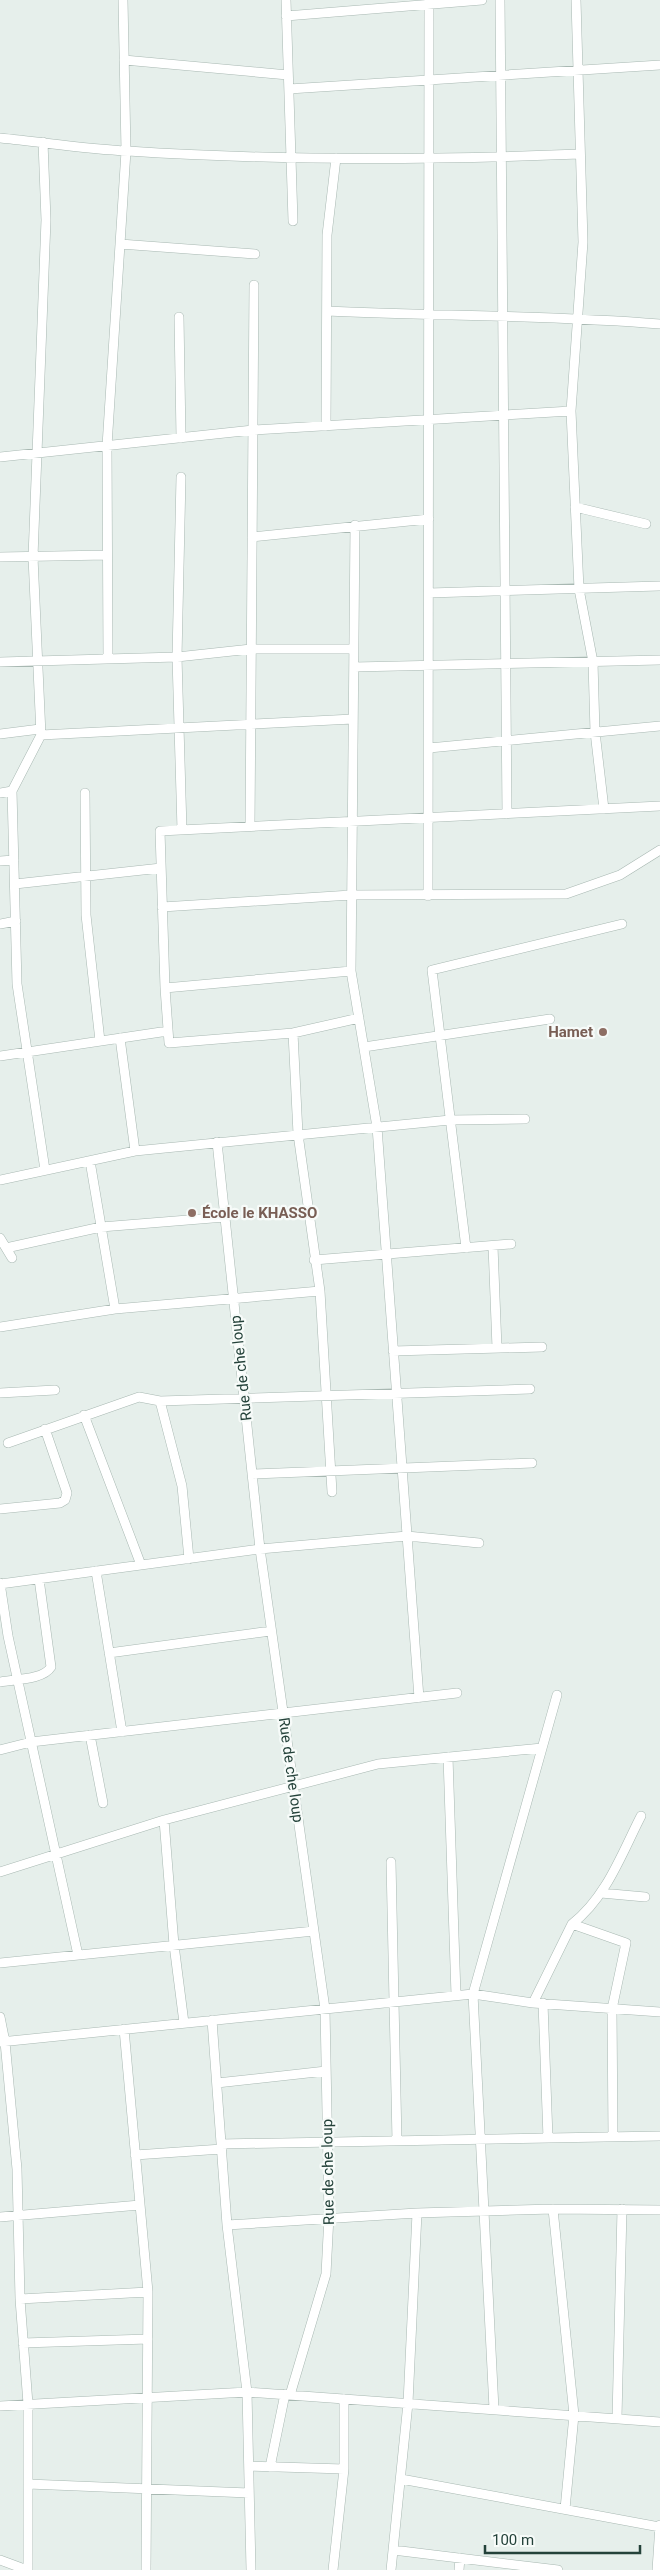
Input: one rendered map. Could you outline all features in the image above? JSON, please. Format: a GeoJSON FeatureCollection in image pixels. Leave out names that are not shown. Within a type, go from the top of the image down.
{"type":"FeatureCollection","features":[{"type":"Feature","properties":{"kind":"street"},"geometry":{"type":"LineString","coordinates":[[108,659],[108,446],[126,151],[123,0]]}},
{"type":"Feature","properties":{"kind":"street"},"geometry":{"type":"LineString","coordinates":[[286,0],[293,221]]}},
{"type":"Feature","properties":{"kind":"street"},"geometry":{"type":"LineString","coordinates":[[286,16],[429,2],[482,0]]}},
{"type":"Feature","properties":{"kind":"street"},"geometry":{"type":"LineString","coordinates":[[500,0],[507,814]]}},
{"type":"Feature","properties":{"kind":"street"},"geometry":{"type":"LineString","coordinates":[[576,0],[583,242],[571,411],[579,589],[593,662],[596,732],[604,809]]}},
{"type":"Feature","properties":{"kind":"street"},"geometry":{"type":"LineString","coordinates":[[428,896],[429,2]]}},
{"type":"Feature","properties":{"kind":"street"},"geometry":{"type":"LineString","coordinates":[[124,60],[288,75]]}},
{"type":"Feature","properties":{"kind":"street"},"geometry":{"type":"LineString","coordinates":[[289,89],[660,65]]}},
{"type":"Feature","properties":{"kind":"street"},"geometry":{"type":"LineString","coordinates":[[0,138],[126,151],[291,158],[502,157],[580,154]]}},
{"type":"Feature","properties":{"kind":"street"},"geometry":{"type":"LineString","coordinates":[[43,142],[46,220],[33,557],[40,732],[12,791],[17,984],[45,1170]]}},
{"type":"Feature","properties":{"kind":"street"},"geometry":{"type":"LineString","coordinates":[[326,426],[327,235],[336,158]]}},
{"type":"Feature","properties":{"kind":"street"},"geometry":{"type":"LineString","coordinates":[[120,244],[255,254]]}},
{"type":"Feature","properties":{"kind":"street"},"geometry":{"type":"LineString","coordinates":[[250,826],[254,285]]}},
{"type":"Feature","properties":{"kind":"street"},"geometry":{"type":"LineString","coordinates":[[327,311],[429,316],[578,317],[660,324]]}},
{"type":"Feature","properties":{"kind":"street"},"geometry":{"type":"LineString","coordinates":[[179,317],[182,438]]}},
{"type":"Feature","properties":{"kind":"street"},"geometry":{"type":"LineString","coordinates":[[0,457],[253,430],[571,411]]}},
{"type":"Feature","properties":{"kind":"street"},"geometry":{"type":"LineString","coordinates":[[181,477],[176,657],[180,728],[182,830]]}},
{"type":"Feature","properties":{"kind":"street"},"geometry":{"type":"LineString","coordinates":[[575,507],[646,524]]}},
{"type":"Feature","properties":{"kind":"street"},"geometry":{"type":"LineString","coordinates":[[252,537],[429,519]]}},
{"type":"Feature","properties":{"kind":"street"},"geometry":{"type":"LineString","coordinates":[[355,526],[351,971],[377,1127],[419,1698]]}},
{"type":"Feature","properties":{"kind":"street"},"geometry":{"type":"LineString","coordinates":[[0,557],[108,555]]}},
{"type":"Feature","properties":{"kind":"street"},"geometry":{"type":"LineString","coordinates":[[429,593],[659,586]]}},
{"type":"Feature","properties":{"kind":"street"},"geometry":{"type":"LineString","coordinates":[[0,662],[37,659],[176,657],[251,650],[354,648]]}},
{"type":"Feature","properties":{"kind":"street"},"geometry":{"type":"LineString","coordinates":[[354,667],[660,660]]}},
{"type":"Feature","properties":{"kind":"street"},"geometry":{"type":"LineString","coordinates":[[0,734],[180,728],[353,719]]}},
{"type":"Feature","properties":{"kind":"street"},"geometry":{"type":"LineString","coordinates":[[429,748],[660,726]]}},
{"type":"Feature","properties":{"kind":"street"},"geometry":{"type":"LineString","coordinates":[[0,793],[12,791]]}},
{"type":"Feature","properties":{"kind":"street"},"geometry":{"type":"LineString","coordinates":[[85,793],[86,915],[100,1041]]}},
{"type":"Feature","properties":{"kind":"street"},"geometry":{"type":"LineString","coordinates":[[359,1018],[293,1034],[169,1043],[165,988],[160,831],[660,806]]}},
{"type":"Feature","properties":{"kind":"street"},"geometry":{"type":"LineString","coordinates":[[162,907],[351,895],[566,894],[620,874],[660,850]]}},
{"type":"Feature","properties":{"kind":"street"},"geometry":{"type":"LineString","coordinates":[[0,861],[14,860]]}},
{"type":"Feature","properties":{"kind":"street"},"geometry":{"type":"LineString","coordinates":[[15,884],[161,868]]}},
{"type":"Feature","properties":{"kind":"street"},"geometry":{"type":"LineString","coordinates":[[0,924],[16,921]]}},
{"type":"Feature","properties":{"kind":"street"},"geometry":{"type":"LineString","coordinates":[[466,1248],[432,970],[622,924]]}},
{"type":"Feature","properties":{"kind":"street"},"geometry":{"type":"LineString","coordinates":[[165,988],[351,971]]}},
{"type":"Feature","properties":{"kind":"street"},"geometry":{"type":"LineString","coordinates":[[364,1047],[550,1019]]}},
{"type":"Feature","properties":{"kind":"street"},"geometry":{"type":"LineString","coordinates":[[0,1056],[168,1031]]}},
{"type":"Feature","properties":{"kind":"street"},"geometry":{"type":"LineString","coordinates":[[293,1034],[298,1134],[314,1260],[320,1291],[332,1492]]}},
{"type":"Feature","properties":{"kind":"street"},"geometry":{"type":"LineString","coordinates":[[120,1038],[135,1151]]}},
{"type":"Feature","properties":{"kind":"street"},"geometry":{"type":"LineString","coordinates":[[0,1180],[135,1151],[450,1120],[525,1119]]}},
{"type":"Feature","properties":{"kind":"street","name":"Rue de che loup"},"geometry":{"type":"LineString","coordinates":[[217,1142],[260,1549],[325,2009],[329,2216],[326,2274],[288,2395],[270,2466]]}},
{"type":"Feature","properties":{"kind":"street"},"geometry":{"type":"LineString","coordinates":[[90,1161],[115,1309]]}},
{"type":"Feature","properties":{"kind":"street"},"geometry":{"type":"LineString","coordinates":[[6,1248],[101,1228],[225,1217]]}},
{"type":"Feature","properties":{"kind":"street"},"geometry":{"type":"LineString","coordinates":[[0,1238],[12,1258]]}},
{"type":"Feature","properties":{"kind":"street"},"geometry":{"type":"LineString","coordinates":[[314,1260],[511,1244]]}},
{"type":"Feature","properties":{"kind":"street"},"geometry":{"type":"LineString","coordinates":[[493,1246],[497,1348]]}},
{"type":"Feature","properties":{"kind":"street"},"geometry":{"type":"LineString","coordinates":[[0,1327],[115,1309],[234,1297],[320,1291]]}},
{"type":"Feature","properties":{"kind":"street"},"geometry":{"type":"LineString","coordinates":[[394,1350],[542,1347]]}},
{"type":"Feature","properties":{"kind":"street"},"geometry":{"type":"LineString","coordinates":[[8,1443],[131,1398],[139,1397],[160,1401],[530,1389]]}},
{"type":"Feature","properties":{"kind":"street"},"geometry":{"type":"LineString","coordinates":[[0,1393],[55,1390]]}},
{"type":"Feature","properties":{"kind":"street"},"geometry":{"type":"LineString","coordinates":[[160,1401],[182,1486],[189,1559]]}},
{"type":"Feature","properties":{"kind":"street"},"geometry":{"type":"LineString","coordinates":[[84,1415],[141,1566]]}},
{"type":"Feature","properties":{"kind":"street"},"geometry":{"type":"LineString","coordinates":[[0,1509],[60,1503],[66,1500],[67,1493],[45,1429]]}},
{"type":"Feature","properties":{"kind":"street"},"geometry":{"type":"LineString","coordinates":[[252,1474],[402,1466],[532,1463]]}},
{"type":"Feature","properties":{"kind":"street"},"geometry":{"type":"LineString","coordinates":[[78,1955],[31,1742],[0,1584],[260,1549],[407,1536],[479,1543]]}},
{"type":"Feature","properties":{"kind":"street"},"geometry":{"type":"LineString","coordinates":[[96,1571],[122,1732]]}},
{"type":"Feature","properties":{"kind":"street"},"geometry":{"type":"LineString","coordinates":[[0,1682],[40,1675],[48,1672],[51,1667],[39,1579]]}},
{"type":"Feature","properties":{"kind":"street"},"geometry":{"type":"LineString","coordinates":[[109,1653],[272,1631]]}},
{"type":"Feature","properties":{"kind":"street"},"geometry":{"type":"LineString","coordinates":[[0,1750],[31,1742],[457,1694]]}},
{"type":"Feature","properties":{"kind":"street"},"geometry":{"type":"LineString","coordinates":[[494,2410],[473,1994],[557,1695]]}},
{"type":"Feature","properties":{"kind":"street"},"geometry":{"type":"LineString","coordinates":[[90,1736],[103,1803]]}},
{"type":"Feature","properties":{"kind":"street"},"geometry":{"type":"LineString","coordinates":[[0,1872],[164,1820],[378,1764],[542,1748]]}},
{"type":"Feature","properties":{"kind":"street"},"geometry":{"type":"LineString","coordinates":[[448,1757],[456,1995]]}},
{"type":"Feature","properties":{"kind":"street"},"geometry":{"type":"LineString","coordinates":[[533,2002],[572,1924],[582,1916],[601,1893],[641,1816]]}},
{"type":"Feature","properties":{"kind":"street"},"geometry":{"type":"LineString","coordinates":[[164,1820],[174,1945],[184,2023]]}},
{"type":"Feature","properties":{"kind":"street"},"geometry":{"type":"LineString","coordinates":[[391,1862],[397,2141]]}},
{"type":"Feature","properties":{"kind":"street"},"geometry":{"type":"LineString","coordinates":[[601,1893],[645,1897]]}},
{"type":"Feature","properties":{"kind":"street"},"geometry":{"type":"LineString","coordinates":[[572,1924],[626,1943],[612,2009],[613,2137]]}},
{"type":"Feature","properties":{"kind":"street"},"geometry":{"type":"LineString","coordinates":[[0,1963],[314,1931]]}},
{"type":"Feature","properties":{"kind":"street"},"geometry":{"type":"LineString","coordinates":[[3,2042],[473,1994],[543,2003],[660,2012]]}},
{"type":"Feature","properties":{"kind":"street"},"geometry":{"type":"LineString","coordinates":[[543,2003],[548,2138]]}},
{"type":"Feature","properties":{"kind":"street"},"geometry":{"type":"LineString","coordinates":[[0,2017],[14,2121],[20,2299],[28,2404],[28,2570],[0,2560]]}},
{"type":"Feature","properties":{"kind":"street"},"geometry":{"type":"LineString","coordinates":[[212,2020],[227,2225],[247,2392],[251,2570]]}},
{"type":"Feature","properties":{"kind":"street"},"geometry":{"type":"LineString","coordinates":[[124,2029],[148,2292],[146,2570]]}},
{"type":"Feature","properties":{"kind":"street"},"geometry":{"type":"LineString","coordinates":[[217,2083],[326,2071]]}},
{"type":"Feature","properties":{"kind":"street"},"geometry":{"type":"LineString","coordinates":[[135,2155],[222,2146],[328,2142],[660,2136]]}},
{"type":"Feature","properties":{"kind":"street"},"geometry":{"type":"LineString","coordinates":[[0,2217],[140,2205]]}},
{"type":"Feature","properties":{"kind":"street"},"geometry":{"type":"LineString","coordinates":[[227,2225],[329,2216],[483,2213],[553,2209],[660,2210]]}},
{"type":"Feature","properties":{"kind":"street"},"geometry":{"type":"LineString","coordinates":[[553,2209],[574,2415],[565,2509]]}},
{"type":"Feature","properties":{"kind":"street"},"geometry":{"type":"LineString","coordinates":[[617,2418],[622,2209]]}},
{"type":"Feature","properties":{"kind":"street"},"geometry":{"type":"LineString","coordinates":[[392,2570],[408,2403],[417,2213]]}},
{"type":"Feature","properties":{"kind":"street"},"geometry":{"type":"LineString","coordinates":[[20,2299],[148,2292]]}},
{"type":"Feature","properties":{"kind":"street"},"geometry":{"type":"LineString","coordinates":[[23,2343],[148,2339]]}},
{"type":"Feature","properties":{"kind":"street"},"geometry":{"type":"LineString","coordinates":[[0,2406],[247,2392],[660,2422]]}},
{"type":"Feature","properties":{"kind":"street"},"geometry":{"type":"LineString","coordinates":[[333,2570],[344,2469],[344,2399]]}},
{"type":"Feature","properties":{"kind":"street"},"geometry":{"type":"LineString","coordinates":[[249,2466],[344,2469]]}},
{"type":"Feature","properties":{"kind":"street"},"geometry":{"type":"LineString","coordinates":[[401,2479],[660,2526],[657,2570]]}},
{"type":"Feature","properties":{"kind":"street"},"geometry":{"type":"LineString","coordinates":[[28,2484],[249,2493]]}},
{"type":"Feature","properties":{"kind":"street"},"geometry":{"type":"LineString","coordinates":[[394,2550],[536,2569],[558,2570]]}},
{"type":"Feature","properties":{"kind":"street"},"geometry":{"type":"LineString","coordinates":[[459,2570],[460,2558]]}},
{"type":"Feature","properties":{"kind":"place","name":"Hamet"},"geometry":{"type":"Point","coordinates":[603,1032]}},
{"type":"Feature","properties":{"kind":"place","name":"École le KHASSO"},"geometry":{"type":"Point","coordinates":[192,1213]}}]}
